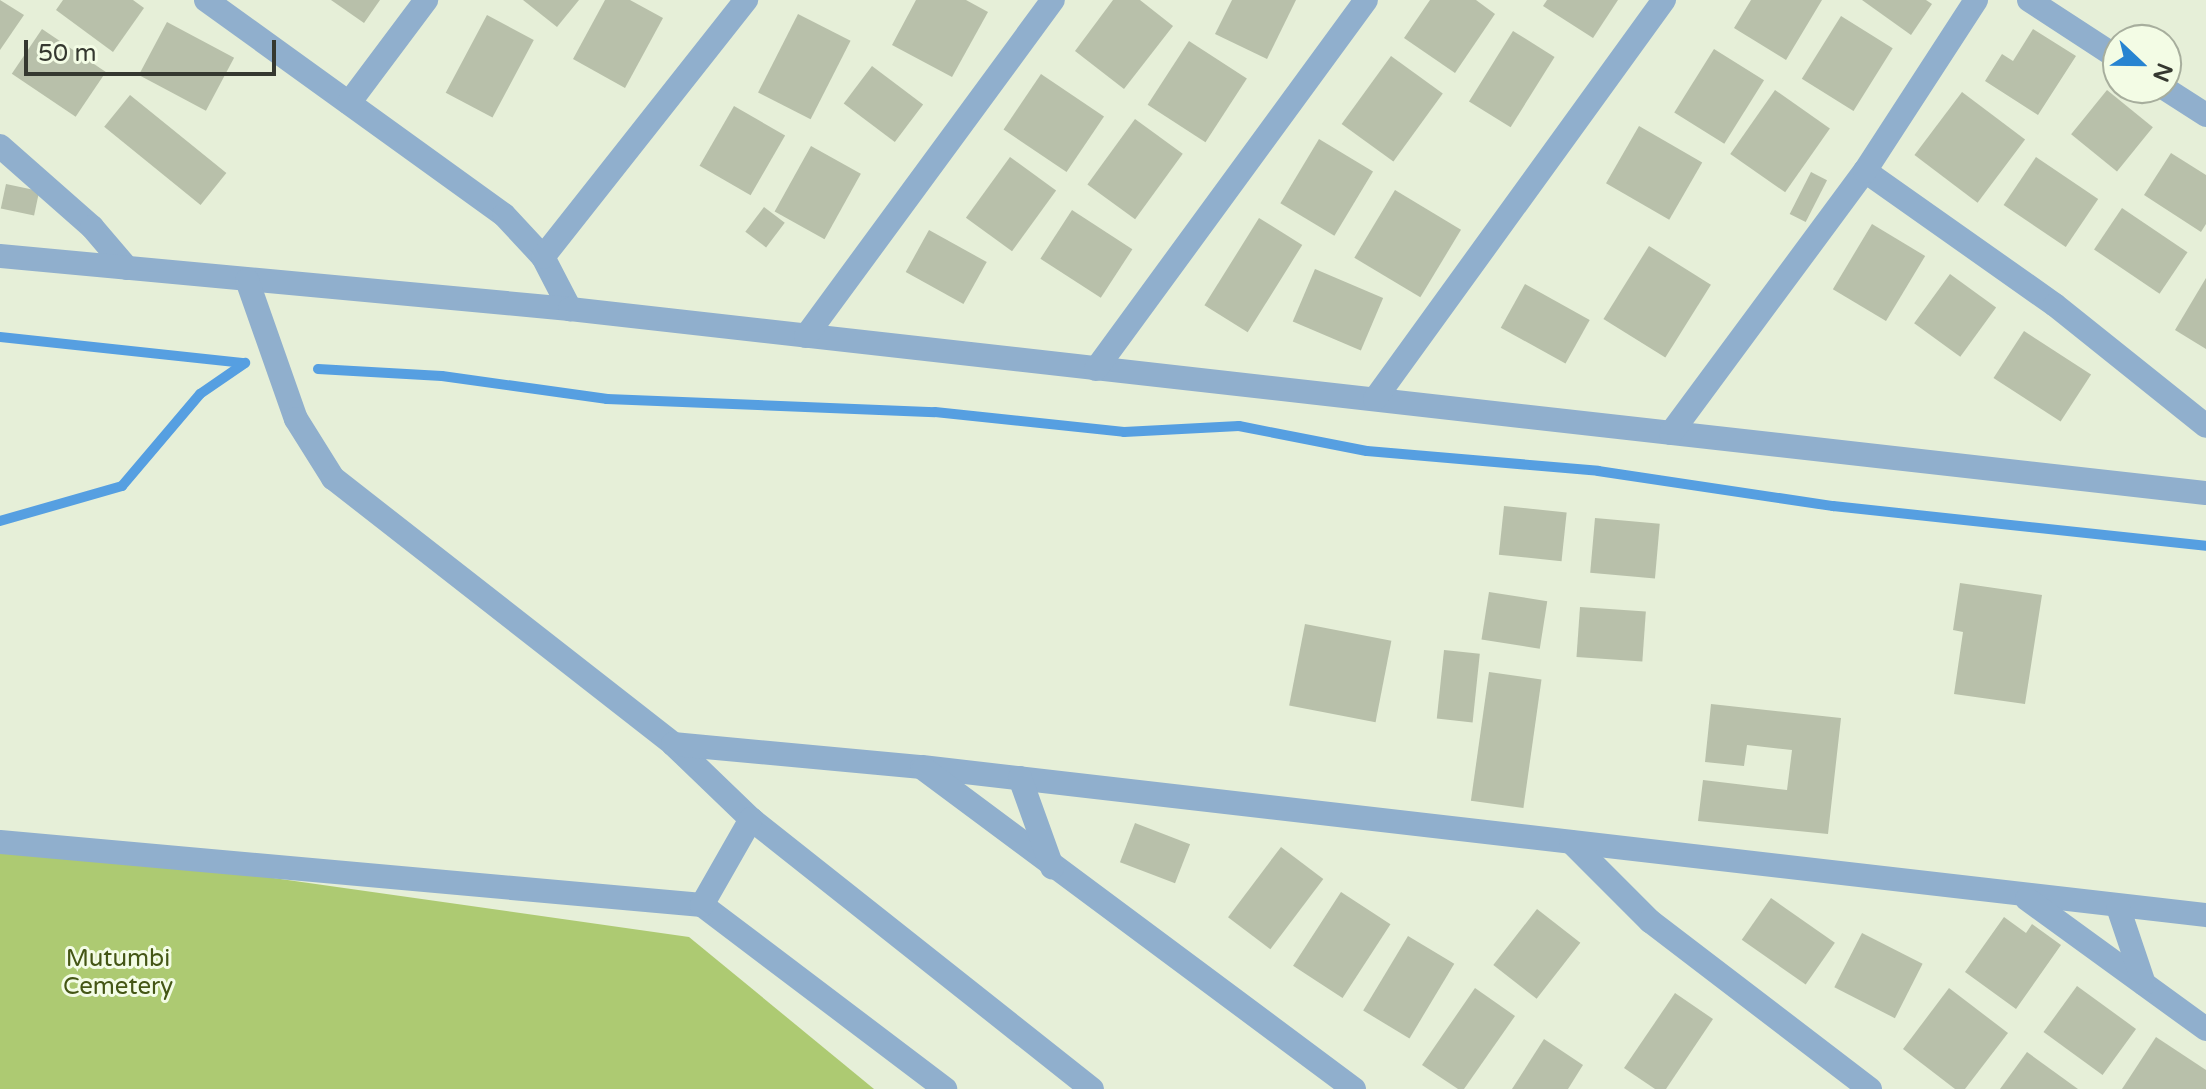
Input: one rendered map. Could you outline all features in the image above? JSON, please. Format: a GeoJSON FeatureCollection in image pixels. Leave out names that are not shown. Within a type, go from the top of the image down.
{"type":"FeatureCollection","features":[{"type":"Feature","properties":{"kind":"street"},"geometry":{"type":"LineString","coordinates":[[206,0],[504,215],[543,257],[570,309]]}},
{"type":"Feature","properties":{"kind":"street"},"geometry":{"type":"LineString","coordinates":[[349,103],[426,0]]}},
{"type":"Feature","properties":{"kind":"street"},"geometry":{"type":"LineString","coordinates":[[543,257],[746,0]]}},
{"type":"Feature","properties":{"kind":"street"},"geometry":{"type":"LineString","coordinates":[[806,336],[1053,0]]}},
{"type":"Feature","properties":{"kind":"street"},"geometry":{"type":"LineString","coordinates":[[1096,369],[1366,0]]}},
{"type":"Feature","properties":{"kind":"street"},"geometry":{"type":"LineString","coordinates":[[1375,399],[1664,0]]}},
{"type":"Feature","properties":{"kind":"street"},"geometry":{"type":"LineString","coordinates":[[1671,433],[1865,171],[1976,0]]}},
{"type":"Feature","properties":{"kind":"street"},"geometry":{"type":"LineString","coordinates":[[2029,0],[2102,48]]}},
{"type":"Feature","properties":{"kind":"street"},"geometry":{"type":"LineString","coordinates":[[2182,100],[2206,115]]}},
{"type":"Feature","properties":{"kind":"street"},"geometry":{"type":"LineString","coordinates":[[0,146],[92,227],[127,268]]}},
{"type":"Feature","properties":{"kind":"street"},"geometry":{"type":"LineString","coordinates":[[1865,171],[2055,305],[2206,426]]}},
{"type":"Feature","properties":{"kind":"street"},"geometry":{"type":"LineString","coordinates":[[0,256],[570,309],[2206,493]]}},
{"type":"Feature","properties":{"kind":"street"},"geometry":{"type":"LineString","coordinates":[[247,280],[296,419],[333,478],[673,744],[751,819],[1092,1089]]}},
{"type":"Feature","properties":{"kind":"street"},"geometry":{"type":"LineString","coordinates":[[673,744],[922,767],[2025,897],[2206,915]]}},
{"type":"Feature","properties":{"kind":"street"},"geometry":{"type":"LineString","coordinates":[[922,767],[1052,867],[1354,1089]]}},
{"type":"Feature","properties":{"kind":"street"},"geometry":{"type":"LineString","coordinates":[[1020,778],[1052,867]]}},
{"type":"Feature","properties":{"kind":"street"},"geometry":{"type":"LineString","coordinates":[[702,905],[751,819]]}},
{"type":"Feature","properties":{"kind":"street"},"geometry":{"type":"LineString","coordinates":[[0,842],[702,905],[945,1089]]}},
{"type":"Feature","properties":{"kind":"street"},"geometry":{"type":"LineString","coordinates":[[1571,842],[1650,921],[1773,1020],[1870,1089]]}},
{"type":"Feature","properties":{"kind":"street"},"geometry":{"type":"LineString","coordinates":[[2025,897],[2206,1029]]}},
{"type":"Feature","properties":{"kind":"street"},"geometry":{"type":"LineString","coordinates":[[2118,907],[2144,984]]}},
{"type":"Feature","properties":{"kind":"green space","name":"Mutumbi Cemetery"},"geometry":{"type":"Polygon","coordinates":[[[0,839],[689,937],[874,1089],[0,1089],[0,839]]]}},
{"type":"Feature","properties":{"kind":"building"},"geometry":{"type":"Polygon","coordinates":[[[0,0],[24,15],[0,50],[0,0]]]}},
{"type":"Feature","properties":{"kind":"building"},"geometry":{"type":"Polygon","coordinates":[[[63,0],[133,0],[144,8],[113,52],[56,10],[63,0]]]}},
{"type":"Feature","properties":{"kind":"building"},"geometry":{"type":"Polygon","coordinates":[[[331,0],[380,0],[364,23],[331,0]]]}},
{"type":"Feature","properties":{"kind":"building"},"geometry":{"type":"Polygon","coordinates":[[[523,0],[579,0],[557,27],[523,0]]]}},
{"type":"Feature","properties":{"kind":"building"},"geometry":{"type":"Polygon","coordinates":[[[605,0],[630,0],[663,18],[625,88],[573,59],[605,0]]]}},
{"type":"Feature","properties":{"kind":"building"},"geometry":{"type":"Polygon","coordinates":[[[916,0],[966,0],[988,12],[952,77],[892,45],[916,0]]]}},
{"type":"Feature","properties":{"kind":"building"},"geometry":{"type":"Polygon","coordinates":[[[1113,0],[1140,0],[1173,26],[1124,89],[1075,51],[1113,0]]]}},
{"type":"Feature","properties":{"kind":"building"},"geometry":{"type":"Polygon","coordinates":[[[1232,0],[1296,0],[1267,59],[1215,34],[1232,0]]]}},
{"type":"Feature","properties":{"kind":"building"},"geometry":{"type":"Polygon","coordinates":[[[1430,0],[1476,0],[1495,14],[1455,73],[1404,38],[1430,0]]]}},
{"type":"Feature","properties":{"kind":"building"},"geometry":{"type":"Polygon","coordinates":[[[1547,0],[1618,0],[1593,38],[1543,6],[1547,0]]]}},
{"type":"Feature","properties":{"kind":"building"},"geometry":{"type":"Polygon","coordinates":[[[1751,0],[1822,0],[1786,60],[1734,28],[1751,0]]]}},
{"type":"Feature","properties":{"kind":"building"},"geometry":{"type":"Polygon","coordinates":[[[1862,0],[1926,0],[1932,4],[1911,35],[1862,0]]]}},
{"type":"Feature","properties":{"kind":"building"},"geometry":{"type":"Polygon","coordinates":[[[798,14],[851,41],[811,119],[758,92],[798,14]]]}},
{"type":"Feature","properties":{"kind":"building"},"geometry":{"type":"Polygon","coordinates":[[[487,15],[534,40],[492,118],[446,93],[487,15]]]}},
{"type":"Feature","properties":{"kind":"building"},"geometry":{"type":"Polygon","coordinates":[[[1841,16],[1893,48],[1854,111],[1802,79],[1841,16]]]}},
{"type":"Feature","properties":{"kind":"building"},"geometry":{"type":"Polygon","coordinates":[[[167,22],[234,58],[206,111],[139,75],[167,22]]]}},
{"type":"Feature","properties":{"kind":"building"},"geometry":{"type":"Polygon","coordinates":[[[42,29],[106,72],[76,117],[12,74],[42,29]]]}},
{"type":"Feature","properties":{"kind":"building"},"geometry":{"type":"Polygon","coordinates":[[[2033,29],[2076,56],[2038,115],[1985,81],[2002,54],[2013,61],[2033,29]]]}},
{"type":"Feature","properties":{"kind":"building"},"geometry":{"type":"Polygon","coordinates":[[[1513,31],[1555,57],[1511,127],[1469,101],[1513,31]]]}},
{"type":"Feature","properties":{"kind":"building"},"geometry":{"type":"Polygon","coordinates":[[[1189,41],[1247,79],[1205,142],[1148,105],[1189,41]]]}},
{"type":"Feature","properties":{"kind":"building"},"geometry":{"type":"Polygon","coordinates":[[[1714,49],[1764,80],[1724,144],[1674,113],[1714,49]]]}},
{"type":"Feature","properties":{"kind":"building"},"geometry":{"type":"Polygon","coordinates":[[[1391,56],[1443,94],[1393,162],[1342,124],[1391,56]]]}},
{"type":"Feature","properties":{"kind":"building"},"geometry":{"type":"Polygon","coordinates":[[[872,66],[923,105],[895,142],[844,104],[872,66]]]}},
{"type":"Feature","properties":{"kind":"building"},"geometry":{"type":"Polygon","coordinates":[[[1041,74],[1104,116],[1067,172],[1004,130],[1041,74]]]}},
{"type":"Feature","properties":{"kind":"building"},"geometry":{"type":"Polygon","coordinates":[[[1775,90],[1830,128],[1785,192],[1730,154],[1775,90]]]}},
{"type":"Feature","properties":{"kind":"building"},"geometry":{"type":"Polygon","coordinates":[[[1962,92],[2025,140],[1978,203],[1914,155],[1962,92]]]}},
{"type":"Feature","properties":{"kind":"building"},"geometry":{"type":"Polygon","coordinates":[[[130,95],[226,173],[201,205],[104,127],[130,95]]]}},
{"type":"Feature","properties":{"kind":"building"},"geometry":{"type":"Polygon","coordinates":[[[2102,96],[2102,104],[2124,104],[2153,127],[2117,171],[2071,134],[2102,96]]]}},
{"type":"Feature","properties":{"kind":"building"},"geometry":{"type":"Polygon","coordinates":[[[734,106],[785,136],[751,195],[700,166],[734,106]]]}},
{"type":"Feature","properties":{"kind":"building"},"geometry":{"type":"Polygon","coordinates":[[[1135,119],[1183,154],[1135,219],[1087,185],[1135,119]]]}},
{"type":"Feature","properties":{"kind":"building"},"geometry":{"type":"Polygon","coordinates":[[[1639,126],[1702,162],[1669,220],[1606,183],[1639,126]]]}},
{"type":"Feature","properties":{"kind":"building"},"geometry":{"type":"Polygon","coordinates":[[[1319,139],[1373,171],[1334,236],[1280,203],[1319,139]]]}},
{"type":"Feature","properties":{"kind":"building"},"geometry":{"type":"Polygon","coordinates":[[[811,146],[861,174],[824,239],[775,212],[811,146]]]}},
{"type":"Feature","properties":{"kind":"building"},"geometry":{"type":"Polygon","coordinates":[[[2171,153],[2206,175],[2206,224],[2201,232],[2144,195],[2171,153]]]}},
{"type":"Feature","properties":{"kind":"building"},"geometry":{"type":"Polygon","coordinates":[[[1010,157],[1056,191],[1012,251],[966,218],[1010,157]]]}},
{"type":"Feature","properties":{"kind":"building"},"geometry":{"type":"Polygon","coordinates":[[[2036,157],[2098,199],[2066,247],[2004,205],[2036,157]]]}},
{"type":"Feature","properties":{"kind":"building"},"geometry":{"type":"Polygon","coordinates":[[[1811,172],[1827,180],[1806,222],[1790,214],[1811,172]]]}},
{"type":"Feature","properties":{"kind":"building"},"geometry":{"type":"Polygon","coordinates":[[[6,184],[39,191],[34,216],[1,208],[6,184]]]}},
{"type":"Feature","properties":{"kind":"building"},"geometry":{"type":"Polygon","coordinates":[[[1395,190],[1461,230],[1420,297],[1354,258],[1395,190]]]}},
{"type":"Feature","properties":{"kind":"building"},"geometry":{"type":"Polygon","coordinates":[[[764,207],[785,223],[766,247],[745,232],[764,207]]]}},
{"type":"Feature","properties":{"kind":"building"},"geometry":{"type":"Polygon","coordinates":[[[2122,208],[2187,252],[2160,294],[2094,249],[2122,208]]]}},
{"type":"Feature","properties":{"kind":"building"},"geometry":{"type":"Polygon","coordinates":[[[1072,210],[1132,249],[1101,298],[1040,259],[1072,210]]]}},
{"type":"Feature","properties":{"kind":"building"},"geometry":{"type":"Polygon","coordinates":[[[1259,218],[1302,245],[1248,332],[1204,305],[1259,218]]]}},
{"type":"Feature","properties":{"kind":"building"},"geometry":{"type":"Polygon","coordinates":[[[1872,224],[1925,256],[1886,321],[1833,289],[1872,224]]]}},
{"type":"Feature","properties":{"kind":"building"},"geometry":{"type":"Polygon","coordinates":[[[929,230],[987,262],[963,304],[906,272],[929,230]]]}},
{"type":"Feature","properties":{"kind":"building"},"geometry":{"type":"Polygon","coordinates":[[[1649,246],[1711,285],[1665,358],[1603,319],[1649,246]]]}},
{"type":"Feature","properties":{"kind":"building"},"geometry":{"type":"Polygon","coordinates":[[[1315,269],[1383,298],[1361,350],[1293,321],[1315,269]]]}},
{"type":"Feature","properties":{"kind":"building"},"geometry":{"type":"Polygon","coordinates":[[[1950,274],[1996,308],[1960,357],[1914,323],[1950,274]]]}},
{"type":"Feature","properties":{"kind":"building"},"geometry":{"type":"Polygon","coordinates":[[[2206,278],[2206,349],[2175,330],[2206,278]]]}},
{"type":"Feature","properties":{"kind":"building"},"geometry":{"type":"Polygon","coordinates":[[[1525,284],[1590,320],[1565,364],[1501,328],[1525,284]]]}},
{"type":"Feature","properties":{"kind":"building"},"geometry":{"type":"Polygon","coordinates":[[[2024,331],[2091,375],[2061,422],[1994,378],[2024,331]]]}},
{"type":"Feature","properties":{"kind":"building"},"geometry":{"type":"Polygon","coordinates":[[[1504,506],[1567,513],[1562,561],[1499,555],[1504,506]]]}},
{"type":"Feature","properties":{"kind":"building"},"geometry":{"type":"Polygon","coordinates":[[[1595,518],[1660,524],[1655,578],[1590,573],[1595,518]]]}},
{"type":"Feature","properties":{"kind":"building"},"geometry":{"type":"Polygon","coordinates":[[[1960,583],[2042,595],[2025,704],[1954,694],[1963,632],[1953,630],[1960,583]]]}},
{"type":"Feature","properties":{"kind":"building"},"geometry":{"type":"Polygon","coordinates":[[[1489,592],[1547,601],[1540,649],[1481,639],[1489,592]]]}},
{"type":"Feature","properties":{"kind":"building"},"geometry":{"type":"Polygon","coordinates":[[[1580,607],[1646,612],[1642,661],[1577,657],[1580,607]]]}},
{"type":"Feature","properties":{"kind":"building"},"geometry":{"type":"Polygon","coordinates":[[[1305,624],[1391,641],[1376,722],[1289,705],[1305,624]]]}},
{"type":"Feature","properties":{"kind":"building"},"geometry":{"type":"Polygon","coordinates":[[[1444,650],[1480,654],[1473,722],[1437,719],[1444,650]]]}},
{"type":"Feature","properties":{"kind":"building"},"geometry":{"type":"Polygon","coordinates":[[[1489,672],[1541,679],[1523,808],[1471,801],[1489,672]]]}},
{"type":"Feature","properties":{"kind":"building"},"geometry":{"type":"Polygon","coordinates":[[[1711,704],[1841,718],[1828,834],[1698,821],[1703,780],[1787,790],[1792,750],[1747,745],[1744,766],[1705,762],[1711,704]]]}},
{"type":"Feature","properties":{"kind":"building"},"geometry":{"type":"Polygon","coordinates":[[[1135,823],[1190,844],[1175,883],[1120,862],[1135,823]]]}},
{"type":"Feature","properties":{"kind":"building"},"geometry":{"type":"Polygon","coordinates":[[[1281,847],[1323,879],[1270,949],[1228,917],[1281,847]]]}},
{"type":"Feature","properties":{"kind":"building"},"geometry":{"type":"Polygon","coordinates":[[[1341,892],[1390,924],[1343,998],[1293,966],[1341,892]]]}},
{"type":"Feature","properties":{"kind":"building"},"geometry":{"type":"Polygon","coordinates":[[[1771,898],[1835,943],[1806,985],[1742,940],[1771,898]]]}},
{"type":"Feature","properties":{"kind":"building"},"geometry":{"type":"Polygon","coordinates":[[[1537,909],[1580,943],[1537,999],[1493,965],[1537,909]]]}},
{"type":"Feature","properties":{"kind":"building"},"geometry":{"type":"Polygon","coordinates":[[[2004,917],[2026,933],[2032,924],[2061,945],[2016,1009],[1965,972],[2004,917]]]}},
{"type":"Feature","properties":{"kind":"building"},"geometry":{"type":"Polygon","coordinates":[[[1862,933],[1923,964],[1895,1018],[1834,987],[1862,933]]]}},
{"type":"Feature","properties":{"kind":"building"},"geometry":{"type":"Polygon","coordinates":[[[1408,936],[1454,964],[1409,1038],[1363,1011],[1408,936]]]}},
{"type":"Feature","properties":{"kind":"building"},"geometry":{"type":"Polygon","coordinates":[[[2077,986],[2136,1029],[2103,1075],[2043,1032],[2077,986]]]}},
{"type":"Feature","properties":{"kind":"building"},"geometry":{"type":"Polygon","coordinates":[[[1475,988],[1515,1016],[1464,1089],[1458,1089],[1422,1065],[1475,988]]]}},
{"type":"Feature","properties":{"kind":"building"},"geometry":{"type":"Polygon","coordinates":[[[1949,988],[2008,1033],[1965,1089],[1955,1089],[1903,1049],[1949,988]]]}},
{"type":"Feature","properties":{"kind":"building"},"geometry":{"type":"Polygon","coordinates":[[[1675,993],[1713,1019],[1666,1089],[1655,1089],[1624,1068],[1675,993]]]}},
{"type":"Feature","properties":{"kind":"building"},"geometry":{"type":"Polygon","coordinates":[[[2156,1037],[2206,1070],[2206,1089],[2122,1089],[2156,1037]]]}},
{"type":"Feature","properties":{"kind":"building"},"geometry":{"type":"Polygon","coordinates":[[[1544,1039],[1583,1065],[1568,1089],[1512,1089],[1544,1039]]]}},
{"type":"Feature","properties":{"kind":"building"},"geometry":{"type":"Polygon","coordinates":[[[2027,1052],[2078,1089],[2000,1089],[2027,1052]]]}},
{"type":"Feature","properties":{"kind":"waterway"},"geometry":{"type":"LineString","coordinates":[[0,337],[245,363]]}},
{"type":"Feature","properties":{"kind":"waterway"},"geometry":{"type":"LineString","coordinates":[[0,521],[122,486],[200,394],[245,363]]}},
{"type":"Feature","properties":{"kind":"waterway"},"geometry":{"type":"LineString","coordinates":[[318,369],[442,376],[607,399],[935,412],[1124,432],[1239,426],[1367,451],[1598,471],[1833,506],[2206,546]]}}]}
